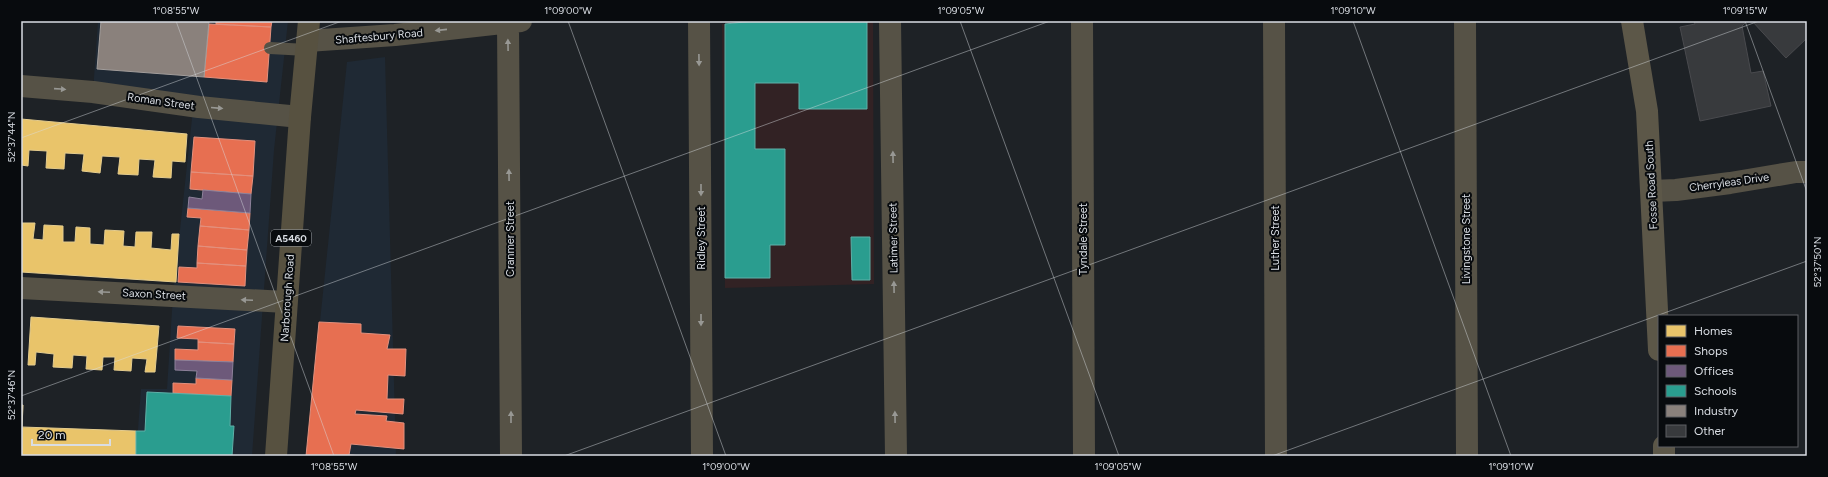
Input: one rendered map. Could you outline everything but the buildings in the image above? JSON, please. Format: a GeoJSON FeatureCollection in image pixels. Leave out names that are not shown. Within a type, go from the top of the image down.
{"type":"FeatureCollection","features":[{"type":"Feature","properties":{"kind":"main road","name":"Narborough Road"},"geometry":{"type":"LineString","coordinates":[[276,456],[300,117],[308,38]]}},
{"type":"Feature","properties":{"kind":"street","name":"Ridley Street"},"geometry":{"type":"LineString","coordinates":[[698,21],[702,456]]}},
{"type":"Feature","properties":{"kind":"street","name":"Latimer Street"},"geometry":{"type":"LineString","coordinates":[[890,21],[896,456]]}},
{"type":"Feature","properties":{"kind":"street","name":"Tyndale Street"},"geometry":{"type":"LineString","coordinates":[[1082,21],[1084,456]]}},
{"type":"Feature","properties":{"kind":"street","name":"Luther Street"},"geometry":{"type":"LineString","coordinates":[[1274,21],[1276,456]]}},
{"type":"Feature","properties":{"kind":"street","name":"Livingstone Street"},"geometry":{"type":"LineString","coordinates":[[1465,21],[1467,456]]}},
{"type":"Feature","properties":{"kind":"street","name":"Fosse Road South"},"geometry":{"type":"LineString","coordinates":[[1632,21],[1647,111],[1658,327]]}},
{"type":"Feature","properties":{"kind":"street","name":"Shaftesbury Road"},"geometry":{"type":"LineString","coordinates":[[308,38],[395,35],[515,22]]}},
{"type":"Feature","properties":{"kind":"street","name":"Cranmer Street"},"geometry":{"type":"LineString","coordinates":[[511,456],[515,22]]}},
{"type":"Feature","properties":{"kind":"street","name":"Roman Street"},"geometry":{"type":"LineString","coordinates":[[21,86],[93,92],[199,107],[300,117]]}},
{"type":"Feature","properties":{"kind":"street","name":"Cherryleas Drive"},"geometry":{"type":"LineString","coordinates":[[1652,191],[1676,190],[1796,172],[1807,172]]}},
{"type":"Feature","properties":{"kind":"street","name":"Saxon Street"},"geometry":{"type":"LineString","coordinates":[[21,288],[286,302]]}},
{"type":"Feature","properties":{"kind":"lane"},"geometry":{"type":"LineString","coordinates":[[270,48],[308,38]]}},
{"type":"Feature","properties":{"kind":"shaded area"},"geometry":{"type":"Polygon","coordinates":[[[98,21],[288,21],[274,150],[252,456],[136,456],[141,389],[167,389],[173,295],[194,100],[93,92],[98,21]]]}},
{"type":"Feature","properties":{"kind":"shaded area"},"geometry":{"type":"Polygon","coordinates":[[[752,21],[873,21],[874,284],[725,288],[722,24],[752,21]]]}},
{"type":"Feature","properties":{"kind":"shaded area"},"geometry":{"type":"Polygon","coordinates":[[[385,57],[396,456],[306,456],[347,62],[385,57]]]}}]}
